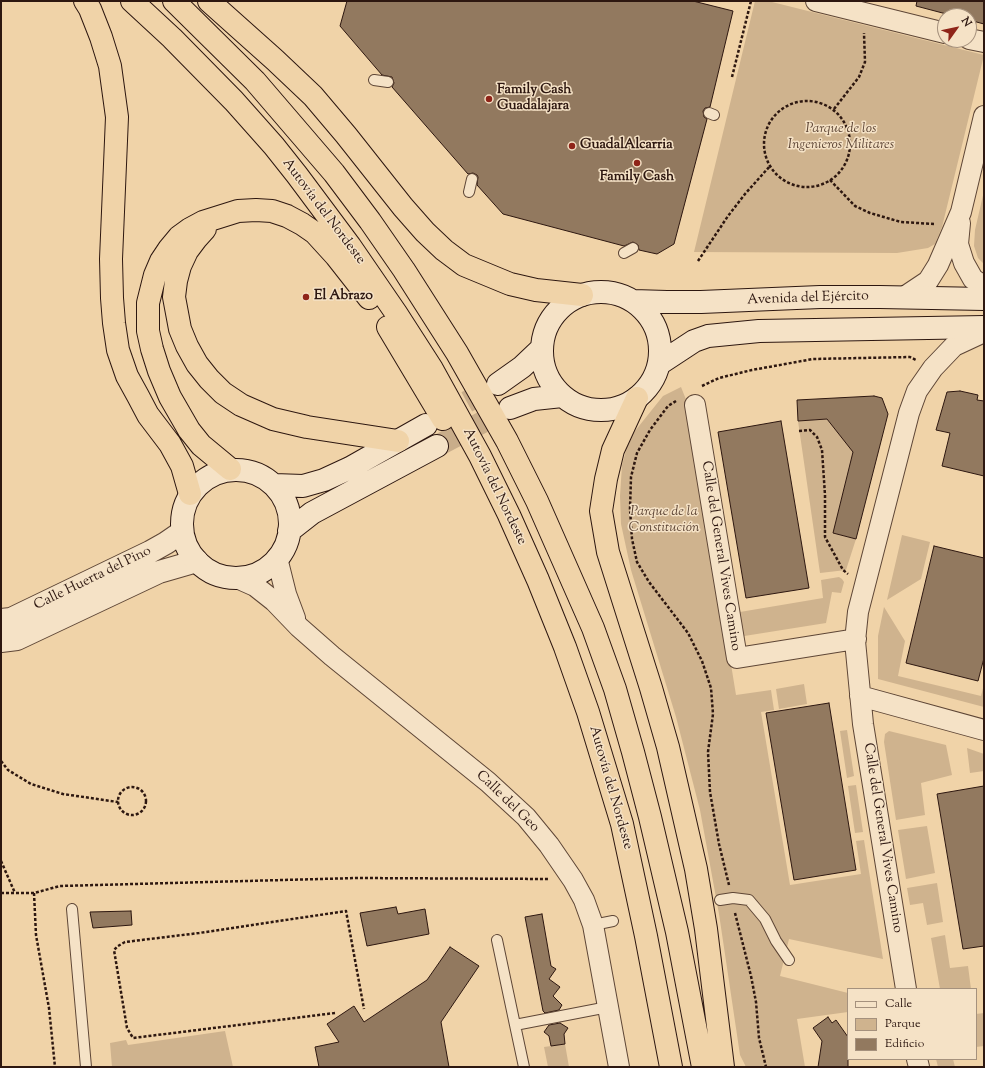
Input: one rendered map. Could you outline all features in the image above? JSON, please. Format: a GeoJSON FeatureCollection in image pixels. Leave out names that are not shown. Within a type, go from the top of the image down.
{"type":"FeatureCollection","features":[{"type":"Feature","properties":{"kind":"highway"},"geometry":{"type":"LineString","coordinates":[[85,1],[90,9],[101,37],[110,66],[117,118],[111,267],[114,323],[118,350],[127,376],[148,415],[170,444],[182,466],[190,494]]}},
{"type":"Feature","properties":{"kind":"highway","name":"Autovía del Nordeste"},"geometry":{"type":"LineString","coordinates":[[132,1],[172,38],[234,101],[274,146],[350,246],[432,369],[480,456],[510,515],[541,586],[565,647],[583,697],[622,824],[646,936],[671,1067]]}},
{"type":"Feature","properties":{"kind":"highway","name":"Autovía del Nordeste"},"geometry":{"type":"LineString","coordinates":[[174,1],[255,81],[334,173],[370,221],[408,276],[457,353],[507,441],[537,501],[593,628],[615,689],[650,817],[677,932],[703,1067]]}},
{"type":"Feature","properties":{"kind":"highway"},"geometry":{"type":"LineString","coordinates":[[209,1],[275,60],[312,96],[346,135],[403,207],[425,232],[444,250],[464,265],[510,284],[536,290],[582,295]]}},
{"type":"Feature","properties":{"kind":"highway"},"geometry":{"type":"LineString","coordinates":[[230,470],[201,445],[178,413],[159,371],[152,349],[148,331],[148,303],[155,275],[161,261],[169,249],[190,229],[221,215],[238,211],[272,211],[287,216],[315,233],[336,256],[360,286],[390,330],[445,422],[496,518],[541,622],[575,713],[622,824]]}},
{"type":"Feature","properties":{"kind":"highway"},"geometry":{"type":"LineString","coordinates":[[221,215],[196,238],[187,251],[180,266],[176,281],[174,297],[180,329],[197,364],[223,393],[241,405],[273,419],[307,427],[398,441]]}},
{"type":"Feature","properties":{"kind":"highway"},"geometry":{"type":"LineString","coordinates":[[637,398],[613,450],[606,479],[601,511],[608,552],[668,747],[696,870],[706,930],[723,1067]]}},
{"type":"Feature","properties":{"kind":"main road"},"geometry":{"type":"LineString","coordinates":[[593,292],[618,294],[632,301],[650,318],[657,331],[660,347],[659,364],[654,378],[646,389],[637,398],[623,406],[607,410],[591,410],[562,396],[551,382],[544,366],[542,349],[544,335],[549,321],[568,301],[593,292]]}},
{"type":"Feature","properties":{"kind":"main road","name":"Avenida del Ejército"},"geometry":{"type":"LineString","coordinates":[[632,301],[667,302],[820,297],[984,299]]}},
{"type":"Feature","properties":{"kind":"main road"},"geometry":{"type":"LineString","coordinates":[[659,364],[694,341],[708,336],[759,330],[984,327]]}},
{"type":"Feature","properties":{"kind":"main road"},"geometry":{"type":"LineString","coordinates":[[498,384],[522,367],[542,349]]}},
{"type":"Feature","properties":{"kind":"main road"},"geometry":{"type":"LineString","coordinates":[[510,408],[534,399],[562,396]]}},
{"type":"Feature","properties":{"kind":"main road"},"geometry":{"type":"LineString","coordinates":[[274,485],[303,486],[324,480],[350,468],[426,425]]}},
{"type":"Feature","properties":{"kind":"main road"},"geometry":{"type":"LineString","coordinates":[[289,531],[312,513],[437,446]]}},
{"type":"Feature","properties":{"kind":"main road"},"geometry":{"type":"LineString","coordinates":[[230,470],[254,473],[274,485],[284,499],[289,514],[289,531],[285,545],[277,558],[266,568],[252,575],[237,578],[222,576],[208,570],[197,561],[187,547],[182,532],[183,512],[190,494],[205,479],[215,474],[230,470]]}},
{"type":"Feature","properties":{"kind":"main road","name":"Calle Huerta del Pino"},"geometry":{"type":"LineString","coordinates":[[1,620],[11,619],[150,552],[182,532]]}},
{"type":"Feature","properties":{"kind":"main road"},"geometry":{"type":"LineString","coordinates":[[1,641],[17,639],[159,572],[197,561]]}},
{"type":"Feature","properties":{"kind":"street"},"geometry":{"type":"LineString","coordinates":[[816,1],[937,31]]}},
{"type":"Feature","properties":{"kind":"street"},"geometry":{"type":"LineString","coordinates":[[984,116],[961,212],[958,244],[964,263],[973,279],[984,286]]}},
{"type":"Feature","properties":{"kind":"street"},"geometry":{"type":"LineString","coordinates":[[904,297],[928,281],[938,265],[961,212]]}},
{"type":"Feature","properties":{"kind":"street","name":"Calle del General Vives Camino"},"geometry":{"type":"LineString","coordinates":[[906,988],[863,724],[856,639],[858,612],[909,413],[917,391],[933,368],[954,346],[984,332]]}},
{"type":"Feature","properties":{"kind":"street","name":"Calle del General Vives Camino"},"geometry":{"type":"LineString","coordinates":[[695,405],[737,658],[856,639]]}},
{"type":"Feature","properties":{"kind":"street","name":"Calle del Geo"},"geometry":{"type":"LineString","coordinates":[[277,558],[286,594],[299,627]]}},
{"type":"Feature","properties":{"kind":"street","name":"Calle del Geo"},"geometry":{"type":"LineString","coordinates":[[237,578],[255,586],[274,601],[299,627],[332,656],[488,782],[526,816],[549,845],[573,880],[584,900],[592,925],[620,1067]]}},
{"type":"Feature","properties":{"kind":"street"},"geometry":{"type":"LineString","coordinates":[[860,696],[984,730]]}},
{"type":"Feature","properties":{"kind":"lane"},"geometry":{"type":"LineString","coordinates":[[374,80],[388,82]]}},
{"type":"Feature","properties":{"kind":"lane"},"geometry":{"type":"LineString","coordinates":[[469,192],[472,179]]}},
{"type":"Feature","properties":{"kind":"lane"},"geometry":{"type":"LineString","coordinates":[[720,900],[733,898],[749,900],[765,919],[776,941],[789,960]]}},
{"type":"Feature","properties":{"kind":"lane"},"geometry":{"type":"LineString","coordinates":[[72,909],[86,1067]]}},
{"type":"Feature","properties":{"kind":"lane"},"geometry":{"type":"LineString","coordinates":[[592,925],[612,921]]}},
{"type":"Feature","properties":{"kind":"lane"},"geometry":{"type":"LineString","coordinates":[[497,940],[524,1067]]}},
{"type":"Feature","properties":{"kind":"lane"},"geometry":{"type":"LineString","coordinates":[[515,1025],[608,1007]]}},
{"type":"Feature","properties":{"kind":"path"},"geometry":{"type":"LineString","coordinates":[[732,77],[751,1]]}},
{"type":"Feature","properties":{"kind":"path"},"geometry":{"type":"LineString","coordinates":[[834,109],[859,77],[865,62],[863,13]]}},
{"type":"Feature","properties":{"kind":"path"},"geometry":{"type":"LineString","coordinates":[[810,100],[820,102],[834,109],[847,126],[849,131],[850,146],[847,162],[842,171],[825,183],[805,187],[794,185],[785,181],[776,174],[770,166],[766,156],[764,136],[770,121],[780,109],[794,102],[810,100]]}},
{"type":"Feature","properties":{"kind":"path"},"geometry":{"type":"LineString","coordinates":[[698,261],[728,216],[770,166]]}},
{"type":"Feature","properties":{"kind":"path"},"geometry":{"type":"LineString","coordinates":[[830,180],[855,206],[870,213],[901,222],[933,225],[961,212]]}},
{"type":"Feature","properties":{"kind":"path"},"geometry":{"type":"LineString","coordinates":[[799,431],[810,430],[817,437],[822,450],[826,537],[843,570],[865,586]]}},
{"type":"Feature","properties":{"kind":"path"},"geometry":{"type":"LineString","coordinates":[[1,761],[8,770],[31,784],[63,794],[118,802]]}},
{"type":"Feature","properties":{"kind":"path"},"geometry":{"type":"LineString","coordinates":[[133,787],[144,793],[146,805],[137,815],[131,815],[120,809],[118,802],[118,797],[121,791],[133,787]]}},
{"type":"Feature","properties":{"kind":"path"},"geometry":{"type":"LineString","coordinates":[[1,862],[15,893]]}},
{"type":"Feature","properties":{"kind":"path"},"geometry":{"type":"LineString","coordinates":[[1,893],[34,893],[60,886],[357,878],[573,880]]}},
{"type":"Feature","properties":{"kind":"path"},"geometry":{"type":"LineString","coordinates":[[34,893],[36,935],[49,1008],[55,1067]]}},
{"type":"Feature","properties":{"kind":"path"},"geometry":{"type":"LineString","coordinates":[[336,1013],[133,1038],[127,1028],[114,950],[125,942],[199,933],[346,911],[364,1009]]}},
{"type":"Feature","properties":{"kind":"green space","name":"Parque de los Ingenieros Militares"},"geometry":{"type":"Polygon","coordinates":[[[755,1],[768,1],[937,43],[937,48],[956,48],[984,55],[942,227],[935,244],[928,248],[897,253],[694,252],[755,1]]]}},
{"type":"Feature","properties":{"kind":"green space"},"geometry":{"type":"Polygon","coordinates":[[[984,191],[984,264],[978,258],[974,246],[975,230],[984,191]]]}},
{"type":"Feature","properties":{"kind":"green space","name":"Parque de la Constitución"},"geometry":{"type":"Polygon","coordinates":[[[681,387],[689,407],[736,695],[771,690],[774,710],[761,712],[790,885],[861,874],[856,841],[864,840],[883,959],[789,939],[780,976],[847,993],[847,1012],[797,1019],[805,1067],[746,1067],[740,1055],[719,914],[700,810],[676,717],[631,570],[621,524],[620,496],[622,465],[627,447],[635,431],[663,396],[681,387]]]}},
{"type":"Feature","properties":{"kind":"green space"},"geometry":{"type":"Polygon","coordinates":[[[827,419],[854,449],[833,533],[856,539],[846,570],[820,573],[798,421],[827,419]]]}},
{"type":"Feature","properties":{"kind":"green space"},"geometry":{"type":"Polygon","coordinates":[[[902,535],[930,542],[921,579],[887,600],[902,535]]]}},
{"type":"Feature","properties":{"kind":"green space"},"geometry":{"type":"Polygon","coordinates":[[[839,577],[844,582],[841,593],[832,592],[826,623],[738,637],[734,613],[823,598],[821,580],[839,577]]]}},
{"type":"Feature","properties":{"kind":"green space"},"geometry":{"type":"Polygon","coordinates":[[[884,607],[905,641],[898,676],[981,696],[984,684],[984,707],[878,679],[878,636],[884,607]]]}},
{"type":"Feature","properties":{"kind":"green space"},"geometry":{"type":"Polygon","coordinates":[[[804,684],[807,704],[779,709],[776,689],[804,684]]]}},
{"type":"Feature","properties":{"kind":"green space"},"geometry":{"type":"Polygon","coordinates":[[[847,730],[854,776],[847,778],[840,731],[847,730]]]}},
{"type":"Feature","properties":{"kind":"green space"},"geometry":{"type":"Polygon","coordinates":[[[889,731],[946,745],[952,775],[921,783],[925,815],[896,820],[884,742],[885,734],[889,731]]]}},
{"type":"Feature","properties":{"kind":"green space"},"geometry":{"type":"Polygon","coordinates":[[[967,748],[984,754],[984,771],[970,773],[967,748]]]}},
{"type":"Feature","properties":{"kind":"green space"},"geometry":{"type":"Polygon","coordinates":[[[856,785],[863,832],[855,833],[848,786],[856,785]]]}},
{"type":"Feature","properties":{"kind":"green space"},"geometry":{"type":"Polygon","coordinates":[[[927,826],[935,873],[906,879],[898,830],[927,826]]]}},
{"type":"Feature","properties":{"kind":"green space"},"geometry":{"type":"Polygon","coordinates":[[[937,883],[943,922],[927,925],[923,903],[910,905],[907,888],[937,883]]]}},
{"type":"Feature","properties":{"kind":"green space"},"geometry":{"type":"Polygon","coordinates":[[[945,935],[950,968],[968,966],[971,988],[940,988],[931,938],[945,935]]]}},
{"type":"Feature","properties":{"kind":"green space"},"geometry":{"type":"Polygon","coordinates":[[[984,1013],[984,1046],[977,1047],[977,1014],[984,1013]]]}},
{"type":"Feature","properties":{"kind":"green space"},"geometry":{"type":"Polygon","coordinates":[[[225,1031],[233,1067],[112,1067],[110,1043],[126,1040],[128,1045],[225,1031]]]}},
{"type":"Feature","properties":{"kind":"green space"},"geometry":{"type":"Polygon","coordinates":[[[565,1044],[569,1067],[548,1067],[544,1047],[565,1044]]]}},
{"type":"Feature","properties":{"kind":"green space"},"geometry":{"type":"Polygon","coordinates":[[[936,1060],[953,1060],[955,1067],[938,1067],[936,1060]]]}},
{"type":"Feature","properties":{"kind":"building","name":"GuadalAlcarria"},"geometry":{"type":"Polygon","coordinates":[[[347,1],[693,1],[733,11],[710,107],[705,108],[703,111],[704,117],[707,119],[674,244],[657,254],[639,250],[638,245],[633,242],[624,246],[503,214],[477,185],[477,175],[473,173],[468,174],[392,87],[394,83],[392,77],[382,75],[340,26],[347,1]]]}},
{"type":"Feature","properties":{"kind":"building"},"geometry":{"type":"Polygon","coordinates":[[[917,1],[984,1],[984,24],[977,22],[977,8],[937,8],[937,12],[916,6],[917,1]]]}},
{"type":"Feature","properties":{"kind":"building"},"geometry":{"type":"Polygon","coordinates":[[[960,391],[978,395],[977,400],[984,401],[984,476],[942,466],[950,433],[936,430],[947,392],[960,391]]]}},
{"type":"Feature","properties":{"kind":"building"},"geometry":{"type":"Polygon","coordinates":[[[874,396],[882,398],[888,414],[856,539],[833,533],[853,452],[827,419],[798,421],[797,400],[874,396]]]}},
{"type":"Feature","properties":{"kind":"building"},"geometry":{"type":"Polygon","coordinates":[[[781,421],[809,588],[746,598],[718,432],[781,421]]]}},
{"type":"Feature","properties":{"kind":"building"},"geometry":{"type":"Polygon","coordinates":[[[934,546],[984,558],[984,658],[978,681],[906,663],[934,546]]]}},
{"type":"Feature","properties":{"kind":"building"},"geometry":{"type":"Polygon","coordinates":[[[829,703],[856,870],[794,880],[766,713],[829,703]]]}},
{"type":"Feature","properties":{"kind":"building"},"geometry":{"type":"Polygon","coordinates":[[[984,786],[984,946],[963,949],[937,794],[984,786]]]}},
{"type":"Feature","properties":{"kind":"building"},"geometry":{"type":"Polygon","coordinates":[[[396,907],[398,914],[425,909],[429,934],[367,946],[360,913],[396,907]]]}},
{"type":"Feature","properties":{"kind":"building"},"geometry":{"type":"Polygon","coordinates":[[[131,911],[132,925],[93,928],[90,912],[131,911]]]}},
{"type":"Feature","properties":{"kind":"building"},"geometry":{"type":"Polygon","coordinates":[[[542,914],[551,966],[556,969],[549,979],[560,987],[553,996],[562,1005],[559,1010],[545,1013],[543,1011],[525,917],[542,914]]]}},
{"type":"Feature","properties":{"kind":"building"},"geometry":{"type":"Polygon","coordinates":[[[450,947],[479,966],[441,1022],[449,1067],[319,1067],[315,1047],[339,1042],[327,1024],[354,1006],[364,1022],[427,980],[450,947]]]}},
{"type":"Feature","properties":{"kind":"building"},"geometry":{"type":"Polygon","coordinates":[[[828,1017],[832,1023],[836,1020],[847,1036],[848,1067],[818,1067],[822,1041],[813,1028],[828,1017]]]}},
{"type":"Feature","properties":{"kind":"building"},"geometry":{"type":"Polygon","coordinates":[[[560,1023],[568,1028],[564,1034],[565,1044],[551,1046],[549,1036],[544,1032],[549,1025],[560,1023]]]}},
{"type":"Feature","properties":{"kind":"tunnel"},"geometry":{"type":"LineString","coordinates":[[438,418],[497,385]]}},
{"type":"Feature","properties":{"kind":"tunnel"},"geometry":{"type":"LineString","coordinates":[[437,446],[510,408]]}},
{"type":"Feature","properties":{"kind":"place","name":"Family Cash Guadalajara"},"geometry":{"type":"Point","coordinates":[489,99]}},
{"type":"Feature","properties":{"kind":"place","name":"GuadalAlcarria"},"geometry":{"type":"Point","coordinates":[572,146]}},
{"type":"Feature","properties":{"kind":"place","name":"Family Cash"},"geometry":{"type":"Point","coordinates":[637,163]}},
{"type":"Feature","properties":{"kind":"place","name":"El Abrazo"},"geometry":{"type":"Point","coordinates":[306,297]}}]}
